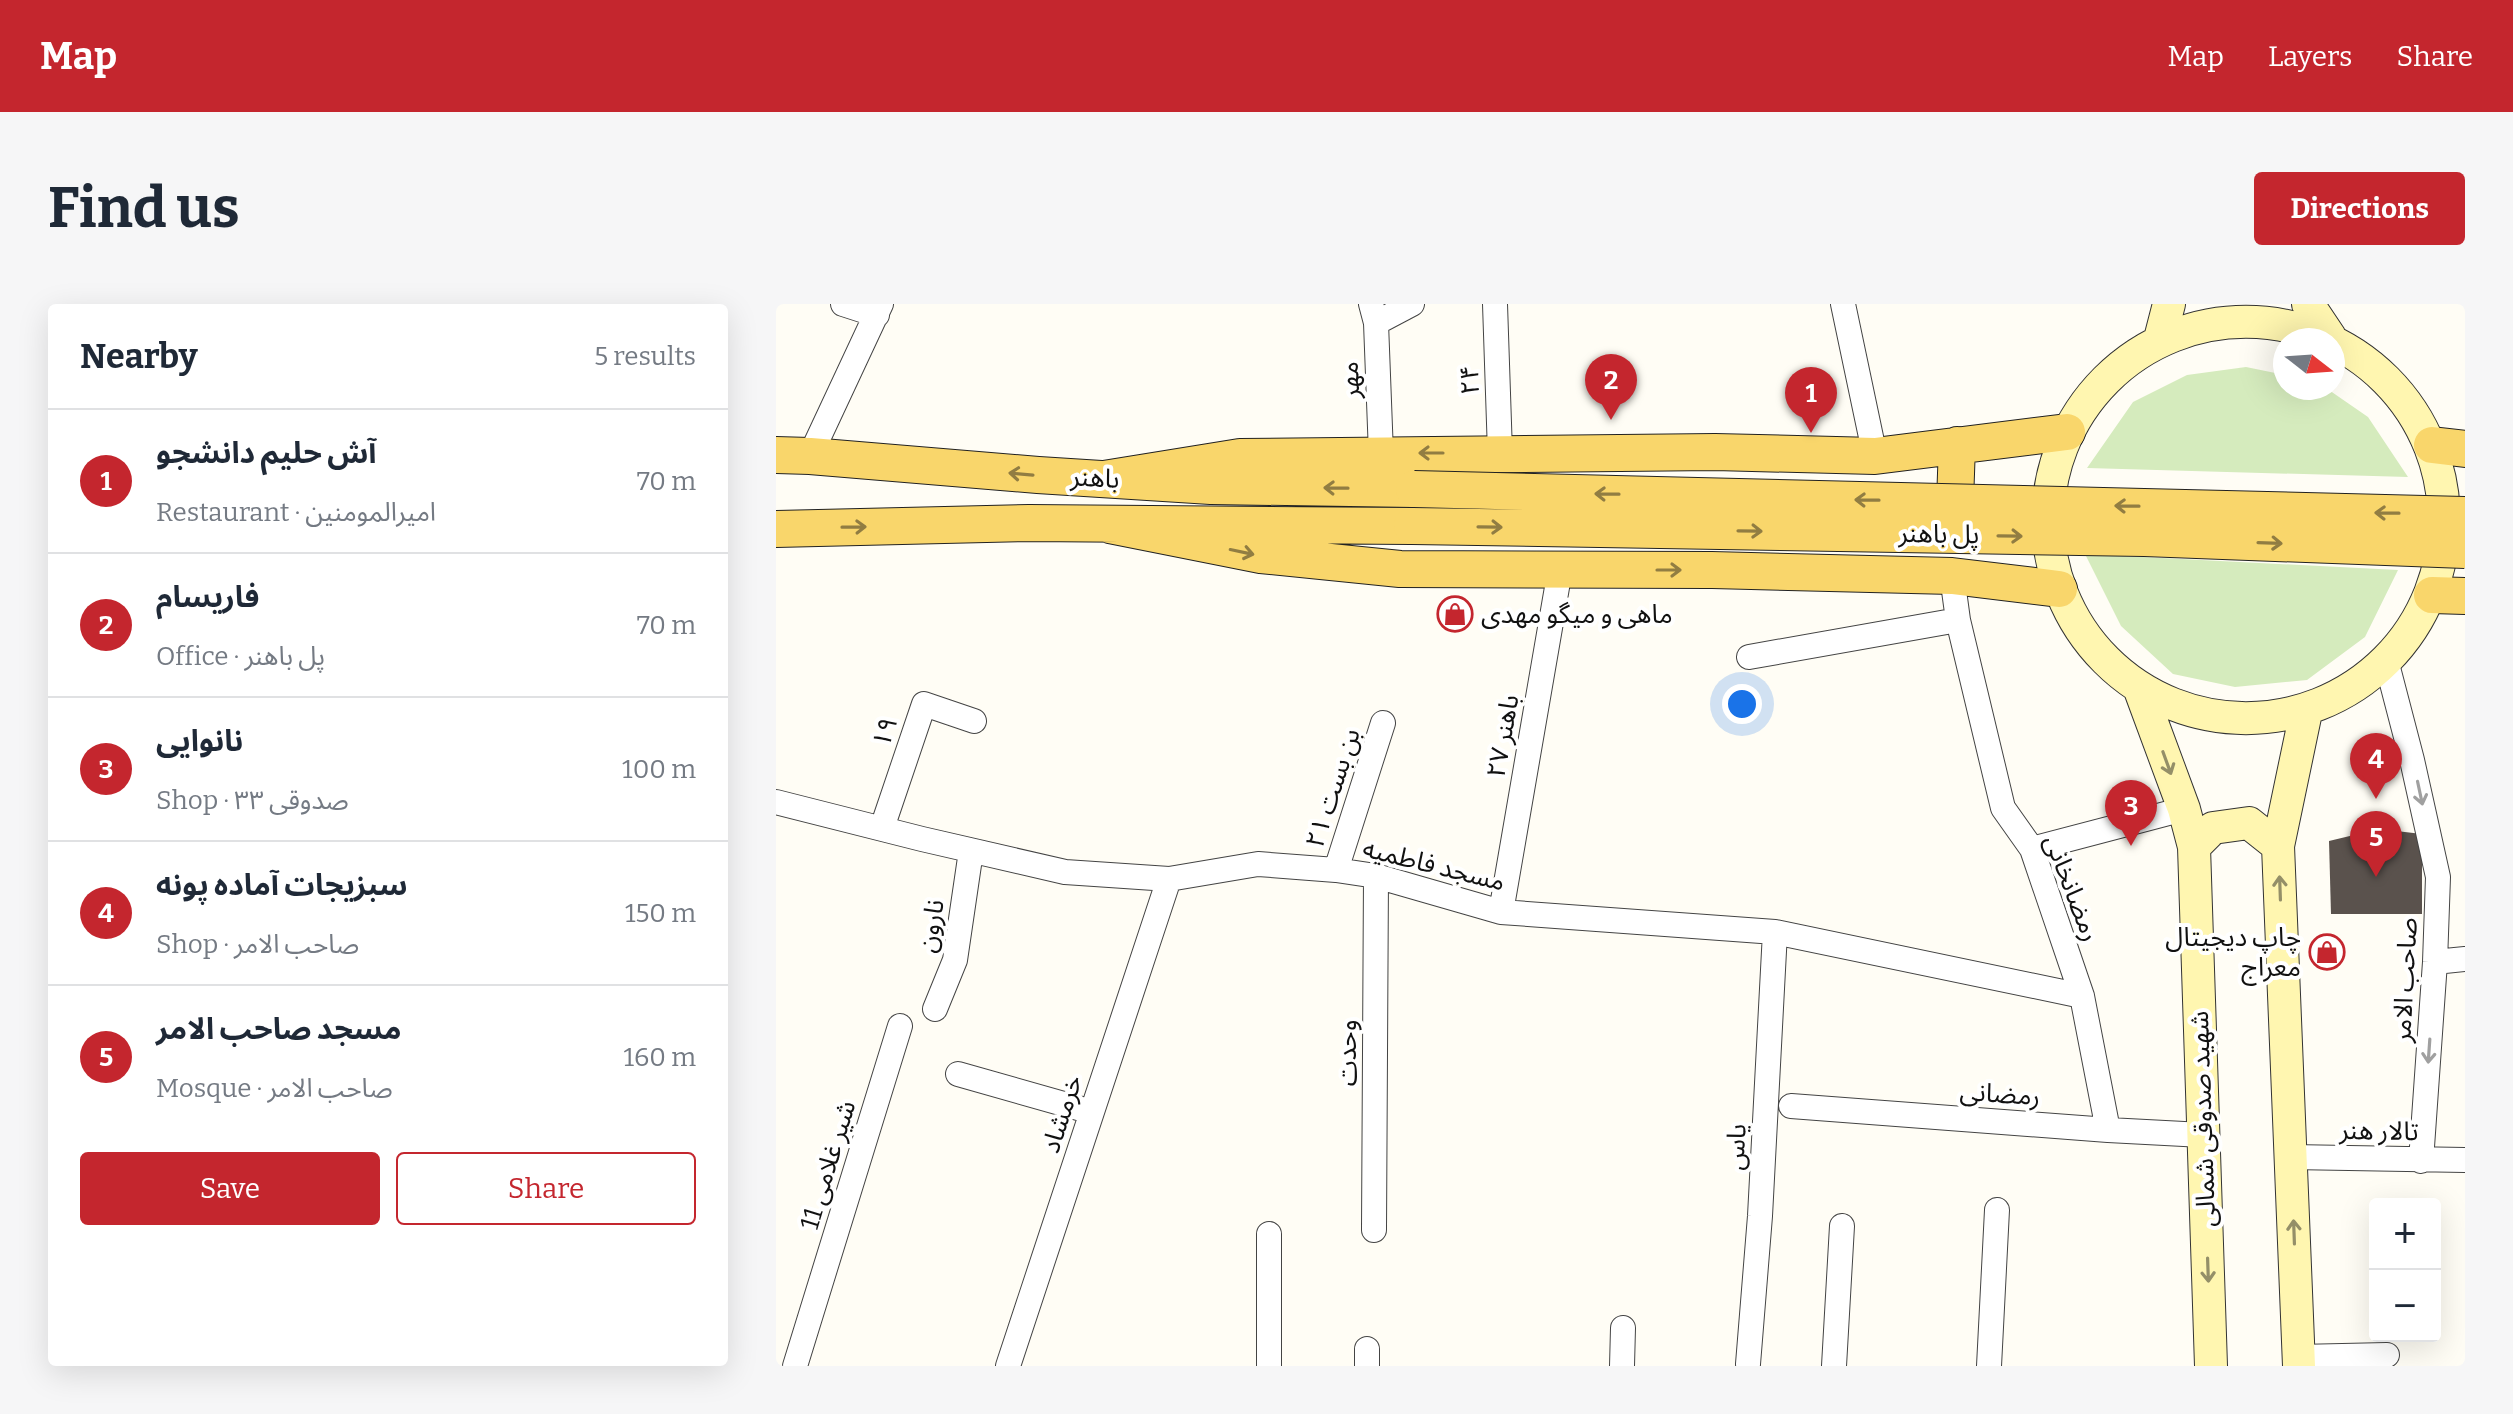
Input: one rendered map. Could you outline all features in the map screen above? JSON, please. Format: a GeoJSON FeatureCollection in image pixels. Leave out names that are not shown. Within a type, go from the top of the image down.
{"type":"FeatureCollection","features":[{"type":"Feature","properties":{"kind":"main road"},"geometry":{"type":"LineString","coordinates":[[2160,339],[2169,304]]}},
{"type":"Feature","properties":{"kind":"main road"},"geometry":{"type":"LineString","coordinates":[[2308,304],[2324,328]]}},
{"type":"Feature","properties":{"kind":"main road"},"geometry":{"type":"LineString","coordinates":[[2288,328],[2245,319],[2160,339],[2106,378],[2067,432],[2047,510],[2059,589],[2091,646],[2140,690],[2220,719],[2306,712],[2387,664],[2449,595],[2449,447],[2391,381],[2345,348]]}},
{"type":"Feature","properties":{"kind":"main road"},"geometry":{"type":"LineString","coordinates":[[1104,479],[1240,457],[1715,452],[1875,456],[2067,432]]}},
{"type":"Feature","properties":{"kind":"main road"},"geometry":{"type":"LineString","coordinates":[[1952,576],[1957,445]]}},
{"type":"Feature","properties":{"kind":"main road","name":"باهنر"},"geometry":{"type":"LineString","coordinates":[[793,455],[1211,486],[1414,489]]}},
{"type":"Feature","properties":{"kind":"main road","name":"پل باهنر"},"geometry":{"type":"LineString","coordinates":[[1414,489],[2465,515]]}},
{"type":"Feature","properties":{"kind":"main road","name":"باهنر"},"geometry":{"type":"LineString","coordinates":[[776,529],[1029,523],[1412,526]]}},
{"type":"Feature","properties":{"kind":"main road"},"geometry":{"type":"LineString","coordinates":[[1110,525],[1261,555],[1400,569],[1712,570],[1952,576],[2059,589]]}},
{"type":"Feature","properties":{"kind":"main road","name":"پل باهنر"},"geometry":{"type":"LineString","coordinates":[[1412,526],[2144,538],[2465,550]]}},
{"type":"Feature","properties":{"kind":"main road","name":"شهید صدوقی شمالی"},"geometry":{"type":"LineString","coordinates":[[2140,690],[2184,809],[2194,847],[2211,1366]]}},
{"type":"Feature","properties":{"kind":"main road"},"geometry":{"type":"LineString","coordinates":[[2298,1361],[2278,846],[2306,712]]}},
{"type":"Feature","properties":{"kind":"main road"},"geometry":{"type":"LineString","coordinates":[[2194,847],[2213,828],[2249,823],[2278,846]]}},
{"type":"Feature","properties":{"kind":"street"},"geometry":{"type":"LineString","coordinates":[[793,455],[879,310],[843,304]]}},
{"type":"Feature","properties":{"kind":"street"},"geometry":{"type":"LineString","coordinates":[[1374,314],[1412,304]]}},
{"type":"Feature","properties":{"kind":"street","name":"۲۴"},"geometry":{"type":"LineString","coordinates":[[1495,304],[1500,453]]}},
{"type":"Feature","properties":{"kind":"street"},"geometry":{"type":"LineString","coordinates":[[1843,304],[1875,456]]}},
{"type":"Feature","properties":{"kind":"street","name":"مهر"},"geometry":{"type":"LineString","coordinates":[[1374,314],[1381,454]]}},
{"type":"Feature","properties":{"kind":"street","name":"باهنر ۲۷"},"geometry":{"type":"LineString","coordinates":[[1501,912],[1560,570]]}},
{"type":"Feature","properties":{"kind":"street","name":"رمضانخانی"},"geometry":{"type":"LineString","coordinates":[[1952,576],[1958,620],[2003,808],[2032,849],[2082,996],[2108,1130]]}},
{"type":"Feature","properties":{"kind":"street"},"geometry":{"type":"LineString","coordinates":[[1749,657],[1958,620]]}},
{"type":"Feature","properties":{"kind":"street","name":"صاحب الامر"},"geometry":{"type":"LineString","coordinates":[[2387,664],[2438,877],[2421,1161]]}},
{"type":"Feature","properties":{"kind":"street","name":"۱۹"},"geometry":{"type":"LineString","coordinates":[[882,828],[924,704],[974,721]]}},
{"type":"Feature","properties":{"kind":"street","name":"بن بست ۲۱"},"geometry":{"type":"LineString","coordinates":[[1336,870],[1383,723]]}},
{"type":"Feature","properties":{"kind":"street","name":"مسجد فاطمیه"},"geometry":{"type":"LineString","coordinates":[[776,802],[1065,872],[1169,879],[1258,864],[1336,870],[1376,876],[1501,912],[1775,932],[2082,996]]}},
{"type":"Feature","properties":{"kind":"street"},"geometry":{"type":"LineString","coordinates":[[2032,849],[2184,809]]}},
{"type":"Feature","properties":{"kind":"street","name":"نارون"},"geometry":{"type":"LineString","coordinates":[[935,1009],[955,960],[971,851]]}},
{"type":"Feature","properties":{"kind":"street","name":"وحدت"},"geometry":{"type":"LineString","coordinates":[[1374,1230],[1376,876]]}},
{"type":"Feature","properties":{"kind":"street","name":"خرمشاد"},"geometry":{"type":"LineString","coordinates":[[1008,1366],[1169,879]]}},
{"type":"Feature","properties":{"kind":"street","name":"یاس"},"geometry":{"type":"LineString","coordinates":[[1748,1364],[1760,1216],[1775,932]]}},
{"type":"Feature","properties":{"kind":"street"},"geometry":{"type":"LineString","coordinates":[[2435,962],[2465,959]]}},
{"type":"Feature","properties":{"kind":"street","name":"شیر غلامی 11"},"geometry":{"type":"LineString","coordinates":[[795,1366],[900,1026]]}},
{"type":"Feature","properties":{"kind":"street"},"geometry":{"type":"LineString","coordinates":[[958,1074],[1092,1112]]}},
{"type":"Feature","properties":{"kind":"street","name":"رمضانی"},"geometry":{"type":"LineString","coordinates":[[1791,1106],[2203,1135]]}},
{"type":"Feature","properties":{"kind":"street","name":"تالار هنر"},"geometry":{"type":"LineString","coordinates":[[2291,1157],[2465,1160]]}},
{"type":"Feature","properties":{"kind":"street"},"geometry":{"type":"LineString","coordinates":[[1989,1366],[1997,1210]]}},
{"type":"Feature","properties":{"kind":"street"},"geometry":{"type":"LineString","coordinates":[[1834,1366],[1842,1226]]}},
{"type":"Feature","properties":{"kind":"street"},"geometry":{"type":"LineString","coordinates":[[1269,1234],[1269,1366]]}},
{"type":"Feature","properties":{"kind":"street"},"geometry":{"type":"LineString","coordinates":[[1622,1366],[1623,1328]]}},
{"type":"Feature","properties":{"kind":"street"},"geometry":{"type":"LineString","coordinates":[[2298,1361],[2387,1355]]}},
{"type":"Feature","properties":{"kind":"green space"},"geometry":{"type":"Polygon","coordinates":[[[2246,367],[2273,373],[2273,400],[2343,400],[2368,417],[2408,477],[2087,468],[2133,402],[2187,375],[2246,367]]]}},
{"type":"Feature","properties":{"kind":"green space"},"geometry":{"type":"Polygon","coordinates":[[[2085,554],[2398,570],[2365,637],[2307,680],[2235,687],[2173,674],[2121,626],[2085,554]]]}},
{"type":"Feature","properties":{"kind":"building"},"geometry":{"type":"Polygon","coordinates":[[[2379,829],[2422,834],[2422,914],[2331,914],[2329,841],[2379,829]]]}},
{"type":"Feature","properties":{"kind":"place","name":"فاریسام"},"geometry":{"type":"Point","coordinates":[1611,420]}},
{"type":"Feature","properties":{"kind":"place","name":"آش حلیم دانشجو"},"geometry":{"type":"Point","coordinates":[1811,433]}},
{"type":"Feature","properties":{"kind":"place","name":"ماهی و میگو مهدی"},"geometry":{"type":"Point","coordinates":[1455,614]}},
{"type":"Feature","properties":{"kind":"place","name":"سبزیجات آماده پونه"},"geometry":{"type":"Point","coordinates":[2376,799]}},
{"type":"Feature","properties":{"kind":"place","name":"نانوایی"},"geometry":{"type":"Point","coordinates":[2131,846]}},
{"type":"Feature","properties":{"kind":"place","name":"مسجد صاحب الامر"},"geometry":{"type":"Point","coordinates":[2376,877]}},
{"type":"Feature","properties":{"kind":"place","name":"چاپ دیجیتال معراج"},"geometry":{"type":"Point","coordinates":[2327,952]}}]}
